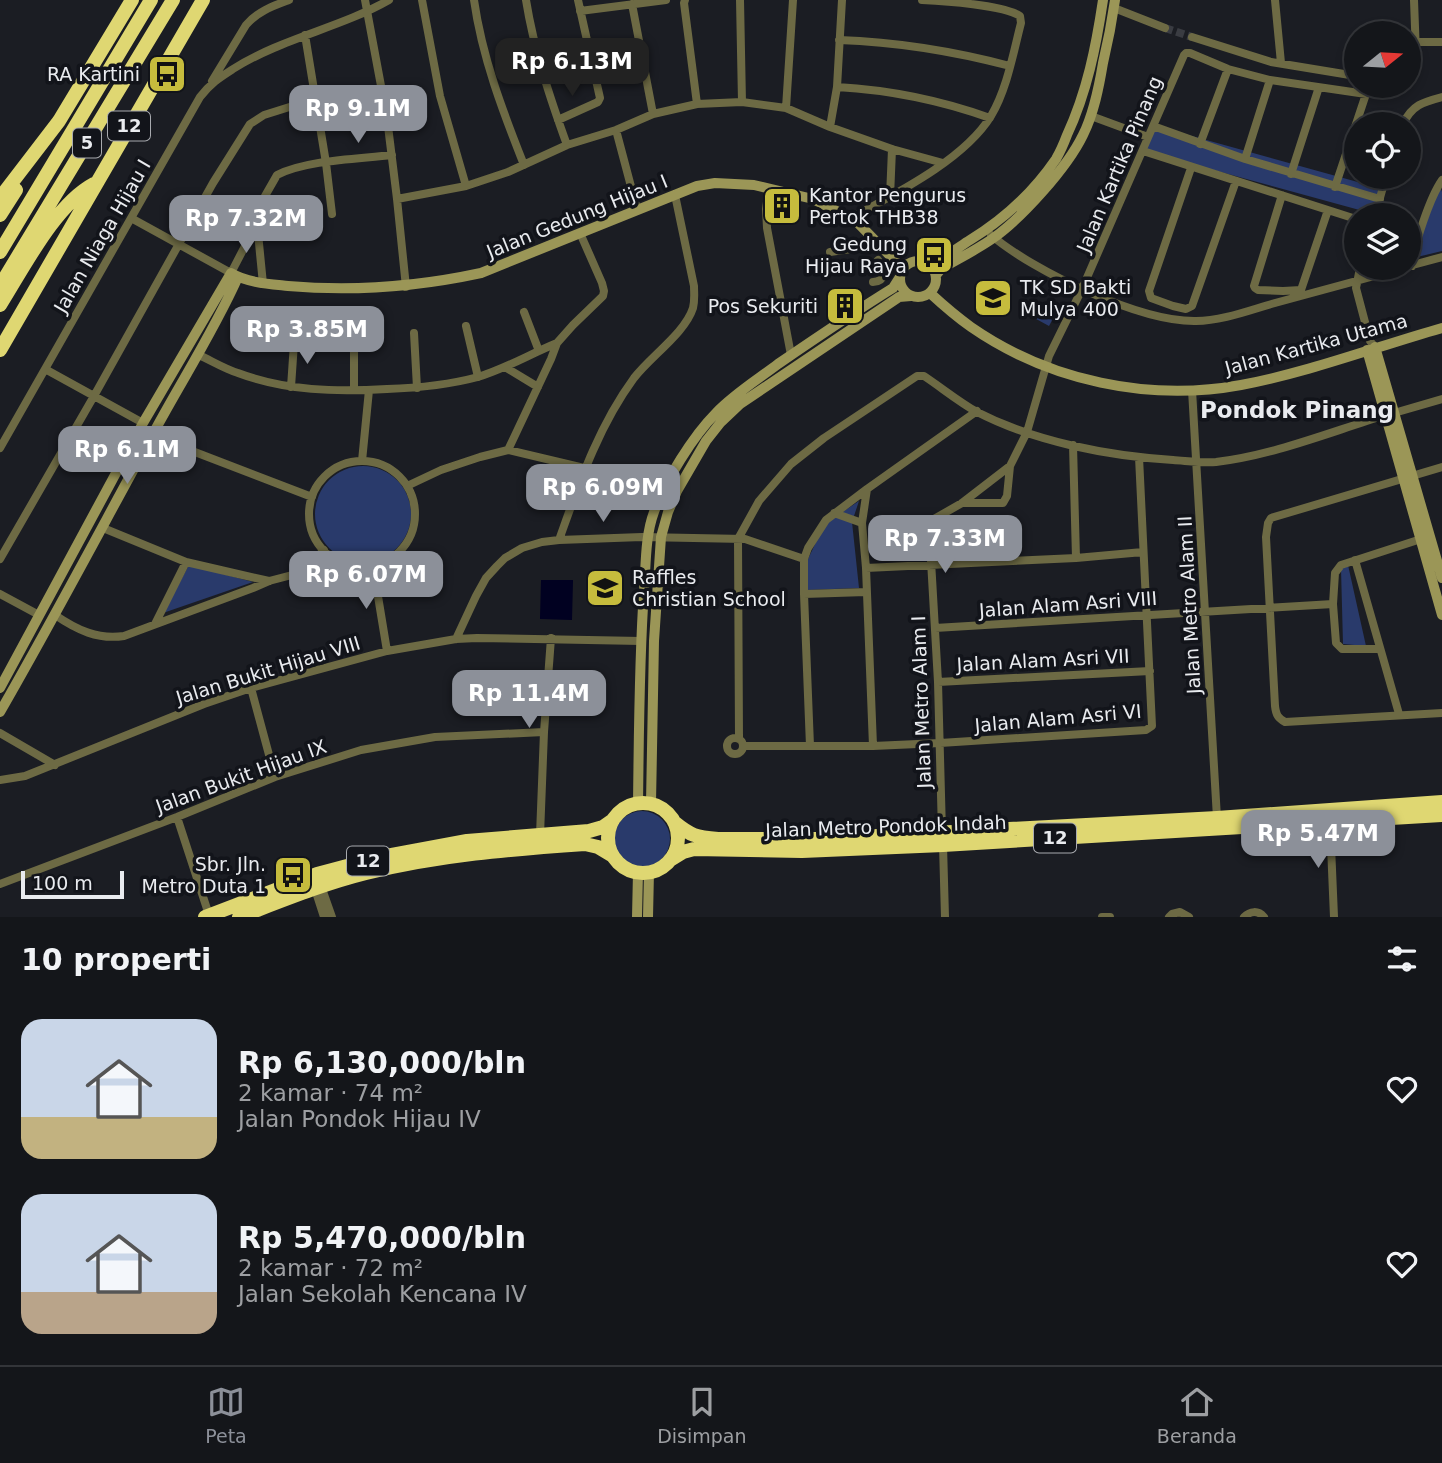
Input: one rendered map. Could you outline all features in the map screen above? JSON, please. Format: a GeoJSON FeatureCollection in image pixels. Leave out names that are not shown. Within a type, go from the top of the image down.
{"type":"FeatureCollection","features":[{"type":"Feature","properties":{"kind":"highway"},"geometry":{"type":"LineString","coordinates":[[0,198],[59,121],[132,0]]}},
{"type":"Feature","properties":{"kind":"highway","name":"5"},"geometry":{"type":"LineString","coordinates":[[0,252],[150,0]]}},
{"type":"Feature","properties":{"kind":"highway","name":"5"},"geometry":{"type":"LineString","coordinates":[[0,286],[173,0]]}},
{"type":"Feature","properties":{"kind":"highway","name":"12"},"geometry":{"type":"LineString","coordinates":[[0,350],[202,0]]}},
{"type":"Feature","properties":{"kind":"highway"},"geometry":{"type":"LineString","coordinates":[[0,215],[31,168],[37,152]]}},
{"type":"Feature","properties":{"kind":"highway"},"geometry":{"type":"LineString","coordinates":[[0,305],[63,211],[82,191],[96,183]]}},
{"type":"Feature","properties":{"kind":"highway","name":"Jalan Metro Pondok Indah"},"geometry":{"type":"LineString","coordinates":[[670,860],[694,849],[802,851],[1217,817],[1442,802]]}},
{"type":"Feature","properties":{"kind":"highway","name":"12"},"geometry":{"type":"LineString","coordinates":[[207,916],[381,857],[467,841],[589,831],[603,827],[623,808],[644,803],[667,812],[674,822]]}},
{"type":"Feature","properties":{"kind":"highway","name":"Jalan Metro Pondok Indah"},"geometry":{"type":"LineString","coordinates":[[674,822],[687,833],[718,839],[942,839],[1442,815]]}},
{"type":"Feature","properties":{"kind":"highway"},"geometry":{"type":"LineString","coordinates":[[612,820],[608,840],[613,856]]}},
{"type":"Feature","properties":{"kind":"highway"},"geometry":{"type":"LineString","coordinates":[[670,860],[678,842],[674,822]]}},
{"type":"Feature","properties":{"kind":"highway","name":"12"},"geometry":{"type":"LineString","coordinates":[[239,917],[316,881],[489,852],[585,844],[598,847],[613,856],[626,869],[643,872],[661,868],[670,860]]}},
{"type":"Feature","properties":{"kind":"main road"},"geometry":{"type":"LineString","coordinates":[[936,275],[1019,215],[1070,159],[1091,116],[1105,29],[1103,0]]}},
{"type":"Feature","properties":{"kind":"main road"},"geometry":{"type":"LineString","coordinates":[[928,263],[990,234],[1057,157],[1078,112],[1115,4]]}},
{"type":"Feature","properties":{"kind":"main road","name":"Jalan Gedung Hijau I"},"geometry":{"type":"LineString","coordinates":[[235,271],[263,284],[353,290],[452,280],[481,273],[637,209],[697,186],[715,183],[754,185],[813,199],[856,220],[902,273]]}},
{"type":"Feature","properties":{"kind":"main road"},"geometry":{"type":"LineString","coordinates":[[644,786],[662,537],[677,491],[706,441],[740,404],[899,297],[921,297],[930,293],[936,285],[936,275],[928,263],[911,261],[893,288],[733,397],[714,415],[664,490],[653,512],[648,537],[640,641],[644,803]]}},
{"type":"Feature","properties":{"kind":"main road"},"geometry":{"type":"LineString","coordinates":[[0,712],[199,355],[222,309],[235,271]]}},
{"type":"Feature","properties":{"kind":"main road"},"geometry":{"type":"LineString","coordinates":[[0,688],[143,423],[235,271]]}},
{"type":"Feature","properties":{"kind":"main road"},"geometry":{"type":"LineString","coordinates":[[902,273],[902,288],[911,296]]}},
{"type":"Feature","properties":{"kind":"main road","name":"Jalan Kartika Utama"},"geometry":{"type":"LineString","coordinates":[[930,293],[952,313],[986,337],[1045,366],[1085,379],[1147,390],[1192,390],[1253,382],[1371,346],[1442,328]]}},
{"type":"Feature","properties":{"kind":"main road"},"geometry":{"type":"LineString","coordinates":[[1371,346],[1442,578]]}},
{"type":"Feature","properties":{"kind":"main road"},"geometry":{"type":"LineString","coordinates":[[164,387],[176,394]]}},
{"type":"Feature","properties":{"kind":"main road"},"geometry":{"type":"LineString","coordinates":[[1409,476],[1421,539],[1442,615]]}},
{"type":"Feature","properties":{"kind":"main road"},"geometry":{"type":"LineString","coordinates":[[6,676],[17,682]]}},
{"type":"Feature","properties":{"kind":"main road"},"geometry":{"type":"LineString","coordinates":[[643,872],[643,892],[648,917]]}},
{"type":"Feature","properties":{"kind":"main road"},"geometry":{"type":"LineString","coordinates":[[637,917],[643,892]]}},
{"type":"Feature","properties":{"kind":"street"},"geometry":{"type":"LineString","coordinates":[[210,85],[246,24],[260,12],[289,0]]}},
{"type":"Feature","properties":{"kind":"street"},"geometry":{"type":"LineString","coordinates":[[365,0],[392,155],[405,286]]}},
{"type":"Feature","properties":{"kind":"street","name":"Jalan Niaga Hijau I"},"geometry":{"type":"LineString","coordinates":[[0,448],[200,97],[210,85],[251,57],[368,12],[389,0]]}},
{"type":"Feature","properties":{"kind":"street"},"geometry":{"type":"LineString","coordinates":[[422,0],[440,96],[466,186]]}},
{"type":"Feature","properties":{"kind":"street"},"geometry":{"type":"LineString","coordinates":[[474,0],[493,80],[524,166]]}},
{"type":"Feature","properties":{"kind":"street"},"geometry":{"type":"LineString","coordinates":[[526,0],[537,54],[567,145]]}},
{"type":"Feature","properties":{"kind":"street"},"geometry":{"type":"LineString","coordinates":[[558,120],[598,102],[600,96],[578,0]]}},
{"type":"Feature","properties":{"kind":"street"},"geometry":{"type":"LineString","coordinates":[[580,11],[666,0]]}},
{"type":"Feature","properties":{"kind":"street"},"geometry":{"type":"LineString","coordinates":[[685,0],[697,104]]}},
{"type":"Feature","properties":{"kind":"street"},"geometry":{"type":"LineString","coordinates":[[740,0],[742,102]]}},
{"type":"Feature","properties":{"kind":"street"},"geometry":{"type":"LineString","coordinates":[[786,108],[793,0]]}},
{"type":"Feature","properties":{"kind":"street"},"geometry":{"type":"LineString","coordinates":[[830,127],[837,87],[842,0]]}},
{"type":"Feature","properties":{"kind":"street"},"geometry":{"type":"LineString","coordinates":[[851,218],[943,163],[973,138],[990,118],[1010,66],[1021,23],[1017,14],[985,6],[922,0]]}},
{"type":"Feature","properties":{"kind":"street"},"geometry":{"type":"LineString","coordinates":[[1275,0],[1281,64]]}},
{"type":"Feature","properties":{"kind":"street"},"geometry":{"type":"LineString","coordinates":[[1414,0],[1414,21]]}},
{"type":"Feature","properties":{"kind":"street"},"geometry":{"type":"LineString","coordinates":[[632,4],[653,114]]}},
{"type":"Feature","properties":{"kind":"street"},"geometry":{"type":"LineString","coordinates":[[1115,4],[1165,28]]}},
{"type":"Feature","properties":{"kind":"street"},"geometry":{"type":"LineString","coordinates":[[305,35],[332,215]]}},
{"type":"Feature","properties":{"kind":"street"},"geometry":{"type":"LineString","coordinates":[[1192,37],[1271,62],[1344,74]]}},
{"type":"Feature","properties":{"kind":"street"},"geometry":{"type":"LineString","coordinates":[[839,40],[925,47],[1010,66]]}},
{"type":"Feature","properties":{"kind":"street"},"geometry":{"type":"LineString","coordinates":[[1421,42],[1442,42]]}},
{"type":"Feature","properties":{"kind":"street","name":"Jalan Kartika Pinang"},"geometry":{"type":"LineString","coordinates":[[1045,366],[1082,289],[1184,55],[1190,53],[1228,69]]}},
{"type":"Feature","properties":{"kind":"street"},"geometry":{"type":"LineString","coordinates":[[1200,144],[1228,69],[1270,80],[1366,94],[1335,187]]}},
{"type":"Feature","properties":{"kind":"street"},"geometry":{"type":"LineString","coordinates":[[1245,159],[1270,80]]}},
{"type":"Feature","properties":{"kind":"street"},"geometry":{"type":"LineString","coordinates":[[837,87],[915,96],[990,118]]}},
{"type":"Feature","properties":{"kind":"street"},"geometry":{"type":"LineString","coordinates":[[1291,174],[1319,87]]}},
{"type":"Feature","properties":{"kind":"street"},"geometry":{"type":"LineString","coordinates":[[1410,112],[1425,101],[1442,97]]}},
{"type":"Feature","properties":{"kind":"street"},"geometry":{"type":"LineString","coordinates":[[0,559],[213,183],[250,124],[264,115],[316,99]]}},
{"type":"Feature","properties":{"kind":"street"},"geometry":{"type":"LineString","coordinates":[[397,198],[466,186],[524,166],[567,145],[616,130],[653,114],[697,104],[742,102],[786,108],[892,149],[943,163]]}},
{"type":"Feature","properties":{"kind":"street"},"geometry":{"type":"LineString","coordinates":[[1091,116],[1149,137]]}},
{"type":"Feature","properties":{"kind":"street"},"geometry":{"type":"LineString","coordinates":[[1153,126],[1291,174],[1380,199]]}},
{"type":"Feature","properties":{"kind":"street"},"geometry":{"type":"LineString","coordinates":[[616,130],[637,209]]}},
{"type":"Feature","properties":{"kind":"street"},"geometry":{"type":"LineString","coordinates":[[890,197],[892,149]]}},
{"type":"Feature","properties":{"kind":"street"},"geometry":{"type":"LineString","coordinates":[[1143,151],[1344,215]]}},
{"type":"Feature","properties":{"kind":"street"},"geometry":{"type":"LineString","coordinates":[[131,218],[235,271],[257,223],[265,196],[277,175],[326,163],[392,155]]}},
{"type":"Feature","properties":{"kind":"street"},"geometry":{"type":"LineString","coordinates":[[1191,167],[1149,291],[1151,298],[1183,309],[1191,308],[1237,181]]}},
{"type":"Feature","properties":{"kind":"street"},"geometry":{"type":"LineString","coordinates":[[1421,231],[1442,180]]}},
{"type":"Feature","properties":{"kind":"street"},"geometry":{"type":"LineString","coordinates":[[769,188],[767,228],[791,355]]}},
{"type":"Feature","properties":{"kind":"street"},"geometry":{"type":"LineString","coordinates":[[1379,203],[1383,189]]}},
{"type":"Feature","properties":{"kind":"street"},"geometry":{"type":"LineString","coordinates":[[559,540],[584,468],[626,389],[686,322],[693,308],[694,286],[675,195]]}},
{"type":"Feature","properties":{"kind":"street"},"geometry":{"type":"LineString","coordinates":[[1282,195],[1254,286],[1258,290],[1298,291],[1303,288],[1328,210]]}},
{"type":"Feature","properties":{"kind":"street"},"geometry":{"type":"LineString","coordinates":[[257,223],[263,284]]}},
{"type":"Feature","properties":{"kind":"street"},"geometry":{"type":"LineString","coordinates":[[508,450],[557,344],[603,296],[604,291],[580,233]]}},
{"type":"Feature","properties":{"kind":"street"},"geometry":{"type":"LineString","coordinates":[[990,234],[1045,271],[1093,294],[1160,317],[1199,321],[1363,280]]}},
{"type":"Feature","properties":{"kind":"street"},"geometry":{"type":"LineString","coordinates":[[830,252],[851,249]]}},
{"type":"Feature","properties":{"kind":"street"},"geometry":{"type":"LineString","coordinates":[[1421,263],[1442,257]]}},
{"type":"Feature","properties":{"kind":"street"},"geometry":{"type":"LineString","coordinates":[[873,282],[878,282],[885,273],[878,260]]}},
{"type":"Feature","properties":{"kind":"street"},"geometry":{"type":"LineString","coordinates":[[1356,282],[1371,346]]}},
{"type":"Feature","properties":{"kind":"street"},"geometry":{"type":"LineString","coordinates":[[524,312],[539,351]]}},
{"type":"Feature","properties":{"kind":"street"},"geometry":{"type":"LineString","coordinates":[[466,326],[478,377]]}},
{"type":"Feature","properties":{"kind":"street"},"geometry":{"type":"LineString","coordinates":[[414,333],[417,388]]}},
{"type":"Feature","properties":{"kind":"street"},"geometry":{"type":"LineString","coordinates":[[354,340],[354,390]]}},
{"type":"Feature","properties":{"kind":"street"},"geometry":{"type":"LineString","coordinates":[[291,387],[294,343]]}},
{"type":"Feature","properties":{"kind":"street"},"geometry":{"type":"LineString","coordinates":[[199,355],[237,373],[291,387],[312,390],[369,390],[417,388],[478,377],[505,368],[557,344]]}},
{"type":"Feature","properties":{"kind":"street","name":"Jalan Metro Alam I"},"geometry":{"type":"LineString","coordinates":[[945,917],[938,681],[929,526],[1010,466],[1027,432],[1045,366]]}},
{"type":"Feature","properties":{"kind":"street"},"geometry":{"type":"LineString","coordinates":[[505,368],[538,387]]}},
{"type":"Feature","properties":{"kind":"street"},"geometry":{"type":"LineString","coordinates":[[45,369],[143,423]]}},
{"type":"Feature","properties":{"kind":"street"},"geometry":{"type":"LineString","coordinates":[[940,743],[810,746],[741,742],[738,539],[759,501],[791,464],[824,438],[917,376],[924,376],[976,411],[1027,432],[1073,445],[1139,457],[1197,462],[1220,461],[1277,449],[1442,399]]}},
{"type":"Feature","properties":{"kind":"street"},"geometry":{"type":"LineString","coordinates":[[362,461],[369,390]]}},
{"type":"Feature","properties":{"kind":"street","name":"Jalan Metro Alam II"},"geometry":{"type":"LineString","coordinates":[[1192,390],[1217,817]]}},
{"type":"Feature","properties":{"kind":"street"},"geometry":{"type":"LineString","coordinates":[[810,746],[804,559],[817,533],[834,513],[976,411]]}},
{"type":"Feature","properties":{"kind":"street"},"geometry":{"type":"LineString","coordinates":[[155,430],[187,449],[313,497]]}},
{"type":"Feature","properties":{"kind":"street"},"geometry":{"type":"LineString","coordinates":[[1073,445],[1076,558]]}},
{"type":"Feature","properties":{"kind":"street"},"geometry":{"type":"LineString","coordinates":[[407,486],[441,470],[508,450],[584,468]]}},
{"type":"Feature","properties":{"kind":"street","name":"Jalan Alam Asri VI"},"geometry":{"type":"LineString","coordinates":[[940,743],[1146,730],[1152,726],[1139,457]]}},
{"type":"Feature","properties":{"kind":"street"},"geometry":{"type":"LineString","coordinates":[[362,461],[383,465],[407,486],[415,510],[415,523],[405,546],[396,555],[385,562],[360,567],[346,565],[324,550],[312,530],[310,508],[317,487],[332,471],[352,462],[362,461]]}},
{"type":"Feature","properties":{"kind":"street"},"geometry":{"type":"LineString","coordinates":[[962,503],[1003,503],[1007,496],[1010,466]]}},
{"type":"Feature","properties":{"kind":"street"},"geometry":{"type":"LineString","coordinates":[[1442,467],[1271,517],[1266,537],[1275,706],[1279,718],[1285,722],[1442,713]]}},
{"type":"Feature","properties":{"kind":"street"},"geometry":{"type":"LineString","coordinates":[[867,489],[862,523],[873,746]]}},
{"type":"Feature","properties":{"kind":"street"},"geometry":{"type":"LineString","coordinates":[[834,513],[862,523]]}},
{"type":"Feature","properties":{"kind":"street"},"geometry":{"type":"LineString","coordinates":[[103,528],[186,562],[269,580]]}},
{"type":"Feature","properties":{"kind":"street"},"geometry":{"type":"LineString","coordinates":[[456,639],[486,578],[505,558],[522,548],[542,542],[648,537],[738,539],[752,541],[804,559]]}},
{"type":"Feature","properties":{"kind":"street"},"geometry":{"type":"LineString","coordinates":[[1380,649],[1342,649],[1336,643],[1333,604],[1335,573],[1341,565],[1421,539]]}},
{"type":"Feature","properties":{"kind":"street"},"geometry":{"type":"LineString","coordinates":[[55,615],[91,634],[102,637],[124,636],[269,580],[292,575],[309,565],[324,550]]}},
{"type":"Feature","properties":{"kind":"street"},"geometry":{"type":"LineString","coordinates":[[866,568],[1076,558],[1143,552]]}},
{"type":"Feature","properties":{"kind":"street"},"geometry":{"type":"LineString","coordinates":[[1355,560],[1399,714]]}},
{"type":"Feature","properties":{"kind":"street"},"geometry":{"type":"LineString","coordinates":[[155,624],[186,562]]}},
{"type":"Feature","properties":{"kind":"street"},"geometry":{"type":"LineString","coordinates":[[373,566],[387,651]]}},
{"type":"Feature","properties":{"kind":"street"},"geometry":{"type":"LineString","coordinates":[[804,594],[866,592]]}},
{"type":"Feature","properties":{"kind":"street"},"geometry":{"type":"LineString","coordinates":[[0,594],[39,615]]}},
{"type":"Feature","properties":{"kind":"street","name":"Jalan Alam Asri VIII"},"geometry":{"type":"LineString","coordinates":[[935,628],[1333,604]]}},
{"type":"Feature","properties":{"kind":"street"},"geometry":{"type":"LineString","coordinates":[[540,835],[551,638]]}},
{"type":"Feature","properties":{"kind":"street","name":"Jalan Bukit Hijau VIII"},"geometry":{"type":"LineString","coordinates":[[0,780],[25,776],[204,704],[251,688],[387,651],[456,639],[640,641]]}},
{"type":"Feature","properties":{"kind":"street","name":"Jalan Alam Asri VII"},"geometry":{"type":"LineString","coordinates":[[938,681],[1150,670]]}},
{"type":"Feature","properties":{"kind":"street"},"geometry":{"type":"LineString","coordinates":[[251,688],[275,777]]}},
{"type":"Feature","properties":{"kind":"street","name":"Jalan Bukit Hijau IX"},"geometry":{"type":"LineString","coordinates":[[0,884],[275,777],[377,747],[435,737],[544,732]]}},
{"type":"Feature","properties":{"kind":"street"},"geometry":{"type":"LineString","coordinates":[[0,733],[55,765]]}},
{"type":"Feature","properties":{"kind":"street"},"geometry":{"type":"LineString","coordinates":[[177,817],[207,916]]}},
{"type":"Feature","properties":{"kind":"street"},"geometry":{"type":"LineString","coordinates":[[1330,822],[1334,917]]}},
{"type":"Feature","properties":{"kind":"street"},"geometry":{"type":"LineString","coordinates":[[316,881],[324,917]]}},
{"type":"Feature","properties":{"kind":"street"},"geometry":{"type":"LineString","coordinates":[[316,881],[332,917]]}},
{"type":"Feature","properties":{"kind":"street"},"geometry":{"type":"LineString","coordinates":[[1169,917],[1180,912],[1188,917]]}},
{"type":"Feature","properties":{"kind":"street"},"geometry":{"type":"LineString","coordinates":[[1244,917],[1250,912],[1264,917]]}},
{"type":"Feature","properties":{"kind":"street"},"geometry":{"type":"LineString","coordinates":[[1102,917],[1110,917]]}},
{"type":"Feature","properties":{"kind":"shaded area"},"geometry":{"type":"Polygon","coordinates":[[[1156,126],[1344,178],[1344,189],[1383,189],[1378,203],[1344,203],[1344,206],[1144,151],[1156,126]]]}},
{"type":"Feature","properties":{"kind":"shaded area"},"geometry":{"type":"Polygon","coordinates":[[[1440,186],[1442,251],[1421,256],[1421,237],[1440,186]]]}},
{"type":"Feature","properties":{"kind":"shaded area"},"geometry":{"type":"Polygon","coordinates":[[[1034,301],[1056,313],[1049,326],[1027,314],[1034,301]]]}},
{"type":"Feature","properties":{"kind":"shaded area"},"geometry":{"type":"Polygon","coordinates":[[[363,466],[381,470],[397,480],[407,496],[411,514],[407,532],[397,548],[381,558],[363,562],[345,558],[329,548],[319,532],[315,514],[319,496],[329,480],[345,470],[363,466]]]}},
{"type":"Feature","properties":{"kind":"shaded area"},"geometry":{"type":"Polygon","coordinates":[[[859,501],[852,522],[859,588],[806,590],[808,559],[818,538],[829,521],[859,501]]]}},
{"type":"Feature","properties":{"kind":"shaded area"},"geometry":{"type":"Polygon","coordinates":[[[189,565],[253,582],[163,613],[189,565]]]}},
{"type":"Feature","properties":{"kind":"shaded area"},"geometry":{"type":"Polygon","coordinates":[[[1348,565],[1366,646],[1343,644],[1341,569],[1348,565]]]}},
{"type":"Feature","properties":{"kind":"shaded area"},"geometry":{"type":"Polygon","coordinates":[[[541,580],[573,580],[572,620],[540,619],[541,580]]]}},
{"type":"Feature","properties":{"kind":"shaded area"},"geometry":{"type":"Polygon","coordinates":[[[642,811],[653,813],[662,819],[668,828],[668,850],[662,859],[653,865],[642,867],[631,865],[622,859],[616,850],[614,839],[616,828],[622,819],[631,813],[642,811]]]}},
{"type":"Feature","properties":{"kind":"tunnel"},"geometry":{"type":"LineString","coordinates":[[1165,28],[1192,37]]}},
{"type":"Feature","properties":{"kind":"place","name":"RA Kartini"},"geometry":{"type":"Point","coordinates":[167,74]}},
{"type":"Feature","properties":{"kind":"place","name":"Kantor Pengurus Pertok THB38"},"geometry":{"type":"Point","coordinates":[782,206]}},
{"type":"Feature","properties":{"kind":"place","name":"Gedung Hijau Raya"},"geometry":{"type":"Point","coordinates":[934,255]}},
{"type":"Feature","properties":{"kind":"place","name":"TK SD Bakti Mulya 400"},"geometry":{"type":"Point","coordinates":[993,298]}},
{"type":"Feature","properties":{"kind":"place","name":"Pos Sekuriti"},"geometry":{"type":"Point","coordinates":[845,306]}},
{"type":"Feature","properties":{"kind":"place","name":"Raffles Christian School"},"geometry":{"type":"Point","coordinates":[605,588]}},
{"type":"Feature","properties":{"kind":"place","name":"Sbr. Jln. Metro Duta 1"},"geometry":{"type":"Point","coordinates":[293,875]}},
{"type":"Feature","properties":{"kind":"district","name":"Pondok Pinang"},"geometry":{"type":"Point","coordinates":[1297,410]}}]}
